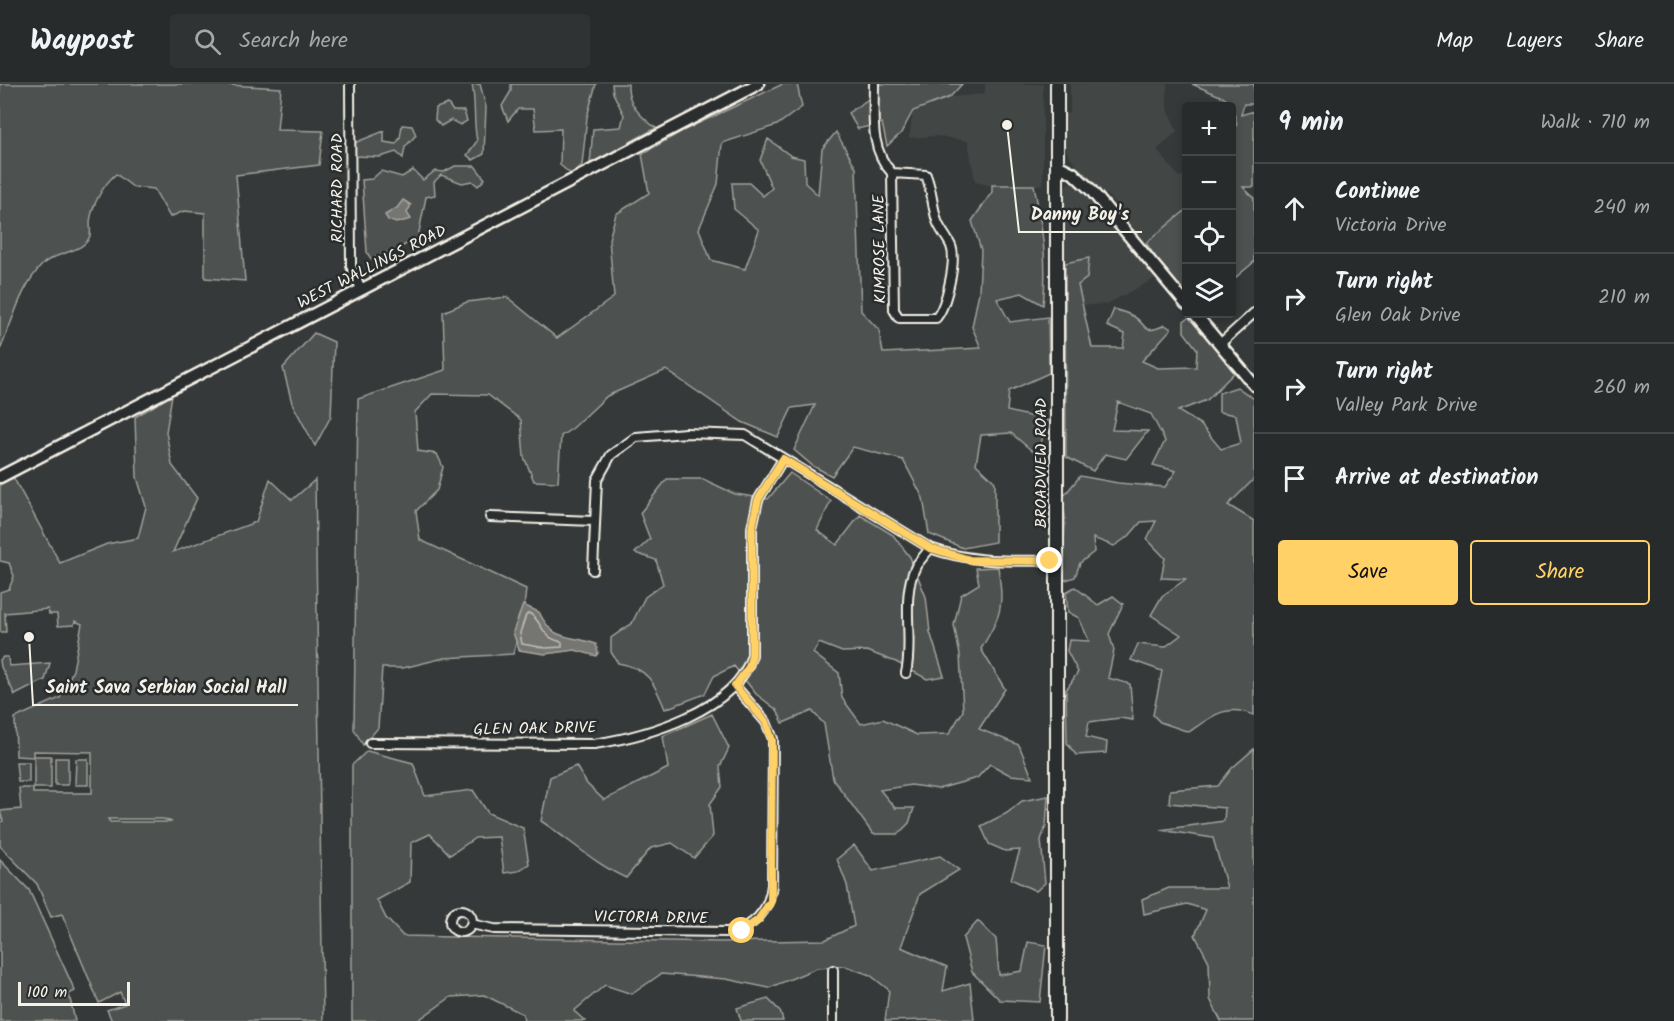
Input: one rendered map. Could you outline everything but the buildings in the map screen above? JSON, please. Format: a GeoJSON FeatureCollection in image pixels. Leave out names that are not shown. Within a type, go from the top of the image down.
{"type":"FeatureCollection","features":[{"type":"Feature","properties":{"kind":"main road","name":"BROADVIEW ROAD"},"geometry":{"type":"LineString","coordinates":[[1057,84],[1058,1021]]}},
{"type":"Feature","properties":{"kind":"street","name":"RICHARD ROAD"},"geometry":{"type":"LineString","coordinates":[[350,84],[351,266],[360,289]]}},
{"type":"Feature","properties":{"kind":"street","name":"WEST WALLINGS ROAD"},"geometry":{"type":"LineString","coordinates":[[0,477],[758,84]]}},
{"type":"Feature","properties":{"kind":"street","name":"KIMROSE LANE"},"geometry":{"type":"LineString","coordinates":[[874,84],[875,142],[881,161],[892,173],[894,310],[899,318],[936,318],[943,310],[953,260],[952,248],[938,221],[932,190],[926,175],[892,173]]}},
{"type":"Feature","properties":{"kind":"street"},"geometry":{"type":"LineString","coordinates":[[1057,165],[1073,173],[1089,189],[1182,299]]}},
{"type":"Feature","properties":{"kind":"street"},"geometry":{"type":"LineString","coordinates":[[1220,344],[1254,313]]}},
{"type":"Feature","properties":{"kind":"street"},"geometry":{"type":"LineString","coordinates":[[1197,318],[1254,385]]}},
{"type":"Feature","properties":{"kind":"street"},"geometry":{"type":"LineString","coordinates":[[593,570],[597,480],[611,455],[636,437],[686,433],[745,435],[930,548],[970,560],[1058,561]]}},
{"type":"Feature","properties":{"kind":"street","name":"GLEN OAK DRIVE"},"geometry":{"type":"LineString","coordinates":[[370,743],[594,744],[620,740],[689,717],[735,686],[749,667],[752,655],[752,528],[758,500],[783,459]]}},
{"type":"Feature","properties":{"kind":"street"},"geometry":{"type":"LineString","coordinates":[[490,518],[594,520]]}},
{"type":"Feature","properties":{"kind":"street"},"geometry":{"type":"LineString","coordinates":[[906,673],[909,657],[909,595],[916,567],[930,548]]}},
{"type":"Feature","properties":{"kind":"street","name":"VICTORIA DRIVE"},"geometry":{"type":"LineString","coordinates":[[471,924],[494,929],[727,932],[742,931],[758,920],[771,901],[772,740],[766,722],[735,686]]}},
{"type":"Feature","properties":{"kind":"street"},"geometry":{"type":"LineString","coordinates":[[833,970],[833,1021]]}},
{"type":"Feature","properties":{"kind":"shaded area"},"geometry":{"type":"Polygon","coordinates":[[[0,84],[212,84],[281,88],[277,130],[323,131],[319,165],[236,175],[245,281],[205,278],[205,213],[184,211],[170,217],[154,189],[133,187],[116,174],[96,202],[91,216],[90,236],[87,242],[48,260],[28,283],[0,350],[0,84]]]}},
{"type":"Feature","properties":{"kind":"shaded area"},"geometry":{"type":"Polygon","coordinates":[[[472,84],[480,84],[486,107],[484,154],[473,160],[467,155],[477,141],[472,84]]]}},
{"type":"Feature","properties":{"kind":"shaded area"},"geometry":{"type":"Polygon","coordinates":[[[511,84],[596,84],[587,117],[582,165],[572,175],[560,165],[561,129],[536,130],[533,109],[518,109],[508,121],[502,106],[511,91],[511,84]]]}},
{"type":"Feature","properties":{"kind":"shaded area"},"geometry":{"type":"Polygon","coordinates":[[[612,84],[628,84],[632,104],[656,128],[590,164],[593,129],[621,127],[624,115],[613,93],[612,84]]]}},
{"type":"Feature","properties":{"kind":"shaded area"},"geometry":{"type":"Polygon","coordinates":[[[783,84],[797,84],[802,107],[777,125],[722,143],[718,184],[699,229],[711,260],[745,269],[759,230],[734,209],[732,183],[749,183],[763,196],[772,188],[760,160],[768,139],[791,156],[804,159],[805,183],[818,195],[822,149],[836,132],[856,168],[861,311],[879,330],[883,353],[981,348],[972,327],[979,292],[981,250],[972,221],[992,192],[992,185],[1034,185],[1043,245],[1045,274],[1043,305],[1022,293],[997,299],[1010,322],[1048,317],[1049,373],[1009,391],[1007,411],[1047,420],[1038,456],[1011,433],[981,435],[976,464],[995,482],[995,542],[963,548],[929,534],[923,498],[903,460],[853,447],[832,476],[813,466],[794,450],[815,405],[792,408],[778,437],[742,422],[666,370],[607,396],[573,428],[561,436],[558,482],[534,481],[524,457],[521,420],[488,395],[432,394],[415,412],[418,451],[437,454],[443,467],[437,490],[416,511],[420,540],[526,589],[523,617],[513,654],[444,658],[403,668],[382,668],[378,728],[363,745],[354,729],[358,399],[445,370],[443,312],[467,302],[507,297],[557,338],[614,297],[609,239],[616,214],[649,193],[642,154],[684,130],[783,84]]]}},
{"type":"Feature","properties":{"kind":"shaded area"},"geometry":{"type":"Polygon","coordinates":[[[880,84],[962,84],[950,97],[913,111],[901,133],[887,146],[882,123],[858,129],[848,113],[867,100],[880,84]]]}},
{"type":"Feature","properties":{"kind":"shaded area"},"geometry":{"type":"Polygon","coordinates":[[[985,84],[1043,84],[1043,184],[1026,187],[987,185],[975,181],[968,141],[937,136],[909,138],[913,111],[950,97],[985,94],[985,84]]]}},
{"type":"Feature","properties":{"kind":"shaded area"},"geometry":{"type":"Polygon","coordinates":[[[1070,84],[1167,84],[1167,107],[1177,131],[1157,150],[1179,177],[1182,176],[1182,213],[1146,243],[1124,222],[1128,219],[1107,194],[1103,196],[1069,156],[1064,145],[1065,114],[1070,113],[1070,84]]]}},
{"type":"Feature","properties":{"kind":"shaded area"},"geometry":{"type":"Polygon","coordinates":[[[1192,84],[1254,84],[1254,104],[1244,104],[1241,115],[1254,111],[1254,187],[1243,187],[1254,198],[1254,262],[1236,277],[1236,102],[1226,102],[1225,98],[1192,84]]]}},
{"type":"Feature","properties":{"kind":"shaded area"},"geometry":{"type":"Polygon","coordinates":[[[448,104],[453,111],[464,111],[467,121],[460,125],[451,120],[441,126],[435,120],[436,108],[448,104]]]}},
{"type":"Feature","properties":{"kind":"shaded area"},"geometry":{"type":"Polygon","coordinates":[[[402,125],[412,126],[416,135],[405,147],[403,158],[396,152],[380,157],[354,156],[354,143],[384,131],[384,142],[396,144],[400,138],[402,125]]]}},
{"type":"Feature","properties":{"kind":"shaded area"},"geometry":{"type":"Polygon","coordinates":[[[455,166],[475,166],[485,179],[478,186],[472,181],[462,183],[441,175],[434,182],[435,195],[426,197],[418,237],[398,249],[371,259],[367,252],[362,180],[372,179],[381,171],[402,177],[413,170],[423,180],[435,171],[444,172],[455,166]]]}},
{"type":"Feature","properties":{"kind":"shaded area"},"geometry":{"type":"Polygon","coordinates":[[[1068,183],[1077,185],[1158,277],[1107,304],[1064,306],[1064,189],[1068,183]]]}},
{"type":"Feature","properties":{"kind":"shaded area"},"geometry":{"type":"Polygon","coordinates":[[[1182,213],[1182,289],[1164,270],[1146,243],[1182,213]]]}},
{"type":"Feature","properties":{"kind":"shaded area"},"geometry":{"type":"Polygon","coordinates":[[[1089,258],[1087,278],[1078,285],[1092,348],[1123,348],[1125,334],[1107,326],[1114,309],[1133,316],[1146,328],[1152,330],[1165,325],[1171,329],[1142,361],[1158,368],[1196,367],[1197,349],[1184,332],[1184,321],[1193,318],[1234,373],[1207,400],[1178,411],[1200,424],[1221,449],[1241,443],[1236,415],[1219,412],[1219,393],[1237,387],[1254,399],[1254,479],[1228,505],[1254,521],[1254,715],[1235,710],[1227,711],[1212,716],[1189,732],[1160,722],[1153,715],[1162,671],[1131,660],[1138,644],[1165,647],[1181,635],[1151,615],[1162,596],[1186,579],[1161,578],[1165,558],[1147,539],[1156,521],[1141,522],[1129,536],[1114,546],[1093,538],[1094,552],[1080,563],[1075,577],[1063,581],[1065,517],[1063,497],[1080,476],[1118,483],[1165,487],[1176,471],[1153,465],[1165,441],[1151,414],[1118,402],[1112,430],[1148,431],[1126,459],[1105,454],[1093,471],[1066,457],[1065,263],[1089,258]]]}},
{"type":"Feature","properties":{"kind":"shaded area"},"geometry":{"type":"Polygon","coordinates":[[[314,333],[334,342],[331,416],[315,446],[292,403],[283,368],[314,333]]]}},
{"type":"Feature","properties":{"kind":"shaded area"},"geometry":{"type":"Polygon","coordinates":[[[172,395],[166,432],[172,465],[197,498],[173,552],[256,522],[270,479],[292,500],[315,480],[323,1021],[112,1021],[107,1010],[125,1004],[120,992],[99,1003],[62,914],[51,917],[37,884],[0,846],[0,822],[3,821],[0,811],[21,809],[19,788],[33,788],[33,793],[92,793],[92,752],[33,751],[33,757],[16,756],[15,718],[60,698],[73,670],[82,624],[75,621],[74,625],[58,626],[57,614],[49,614],[48,609],[5,613],[6,632],[0,632],[0,592],[9,589],[14,576],[9,563],[0,561],[0,482],[12,475],[60,563],[107,544],[138,538],[146,507],[137,477],[135,417],[172,395]],[[108,819],[110,822],[172,822],[163,819],[108,819]]]}},
{"type":"Feature","properties":{"kind":"shaded area"},"geometry":{"type":"Polygon","coordinates":[[[790,473],[831,501],[817,530],[837,545],[860,515],[893,535],[910,557],[926,597],[930,632],[944,676],[927,679],[896,662],[867,651],[842,652],[819,643],[813,653],[839,673],[842,698],[861,724],[883,719],[917,735],[949,734],[963,711],[960,655],[954,625],[961,595],[979,584],[976,568],[998,567],[1001,592],[1000,610],[981,649],[1005,689],[979,729],[1019,745],[1032,777],[1010,775],[990,764],[977,778],[938,789],[911,785],[880,790],[895,808],[914,808],[909,823],[898,834],[873,834],[833,779],[824,724],[812,711],[783,723],[777,710],[756,694],[734,666],[714,676],[705,694],[665,709],[649,678],[636,668],[618,663],[611,652],[611,638],[632,623],[645,597],[663,584],[656,560],[635,553],[650,539],[640,513],[667,479],[703,479],[735,494],[768,499],[790,473]]]}},
{"type":"Feature","properties":{"kind":"shaded area"},"geometry":{"type":"Polygon","coordinates":[[[1075,587],[1098,605],[1113,596],[1123,604],[1109,634],[1114,650],[1108,678],[1130,684],[1133,720],[1120,718],[1089,722],[1086,737],[1107,742],[1106,753],[1076,755],[1067,743],[1066,690],[1078,672],[1067,651],[1069,640],[1089,641],[1079,618],[1068,612],[1066,592],[1075,587]]]}},
{"type":"Feature","properties":{"kind":"shaded area"},"geometry":{"type":"Polygon","coordinates":[[[8,657],[9,666],[50,663],[45,680],[15,695],[1,667],[0,660],[8,657]]]}},
{"type":"Feature","properties":{"kind":"shaded area"},"geometry":{"type":"Polygon","coordinates":[[[712,714],[729,748],[720,767],[722,787],[710,804],[713,836],[694,858],[672,843],[651,848],[626,878],[593,859],[541,821],[550,777],[576,766],[587,784],[604,800],[668,768],[663,736],[712,714]]]}},
{"type":"Feature","properties":{"kind":"shaded area"},"geometry":{"type":"Polygon","coordinates":[[[1254,749],[1254,1021],[1221,1021],[1210,999],[1209,962],[1195,935],[1206,910],[1187,904],[1144,914],[1142,899],[1169,888],[1227,888],[1213,838],[1160,830],[1224,821],[1225,808],[1169,803],[1170,790],[1218,786],[1232,768],[1254,749]]]}},
{"type":"Feature","properties":{"kind":"shaded area"},"geometry":{"type":"Polygon","coordinates":[[[367,751],[413,763],[425,796],[473,790],[488,813],[523,828],[529,864],[518,871],[504,873],[499,837],[475,838],[450,855],[430,834],[411,843],[410,882],[377,900],[386,918],[403,936],[720,942],[825,940],[854,926],[847,885],[837,859],[854,845],[873,871],[940,856],[959,870],[920,894],[901,947],[947,967],[943,991],[970,983],[974,1019],[885,1021],[889,990],[870,975],[845,966],[817,968],[769,988],[726,979],[661,974],[632,994],[605,985],[574,1011],[585,1021],[524,1021],[523,1014],[484,995],[451,997],[417,1021],[352,1021],[352,765],[367,751]]]}},
{"type":"Feature","properties":{"kind":"shaded area"},"geometry":{"type":"Polygon","coordinates":[[[34,756],[51,756],[51,788],[34,788],[34,756]]]}},
{"type":"Feature","properties":{"kind":"shaded area"},"geometry":{"type":"Polygon","coordinates":[[[55,758],[68,758],[68,785],[55,785],[55,758]]]}},
{"type":"Feature","properties":{"kind":"shaded area"},"geometry":{"type":"Polygon","coordinates":[[[76,759],[88,759],[88,785],[75,785],[76,759]]]}},
{"type":"Feature","properties":{"kind":"shaded area"},"geometry":{"type":"Polygon","coordinates":[[[16,762],[29,762],[29,782],[18,782],[16,762]]]}},
{"type":"Feature","properties":{"kind":"shaded area"},"geometry":{"type":"Polygon","coordinates":[[[1048,796],[1046,826],[1041,840],[1045,883],[1036,891],[1011,879],[1020,850],[1005,851],[989,844],[981,826],[1007,813],[1022,801],[1048,796]]]}},
{"type":"Feature","properties":{"kind":"shaded area"},"geometry":{"type":"Polygon","coordinates":[[[0,860],[29,890],[75,991],[69,994],[75,1021],[0,1021],[0,860]]]}},
{"type":"Feature","properties":{"kind":"shaded area"},"geometry":{"type":"Polygon","coordinates":[[[978,921],[996,939],[999,975],[1022,971],[1028,942],[1046,945],[1040,1002],[1000,1000],[972,972],[963,938],[978,921]]]}},
{"type":"Feature","properties":{"kind":"shaded area"},"geometry":{"type":"Polygon","coordinates":[[[768,999],[780,1011],[783,1021],[741,1021],[737,1008],[768,999]]]}},
{"type":"Feature","properties":{"kind":"water"},"geometry":{"type":"Polygon","coordinates":[[[403,200],[411,205],[407,213],[411,219],[396,223],[388,220],[385,215],[397,208],[403,200]]]}},
{"type":"Feature","properties":{"kind":"water"},"geometry":{"type":"Polygon","coordinates":[[[523,605],[539,612],[556,633],[596,644],[598,653],[596,656],[575,650],[545,654],[519,650],[513,632],[523,605]]]}},
{"type":"Feature","properties":{"kind":"place","name":"Danny Boy's"},"geometry":{"type":"Point","coordinates":[1007,125]}},
{"type":"Feature","properties":{"kind":"place","name":"Saint Sava Serbian Social Hall"},"geometry":{"type":"Point","coordinates":[29,637]}},
{"type":"Feature","properties":{"kind":"route"},"geometry":{"type":"LineString","coordinates":[[742,931],[758,920],[771,901],[772,740],[771,732],[758,710],[735,686],[749,667],[752,655],[752,528],[758,500],[783,459],[930,548],[970,560],[1050,561]]}}]}
